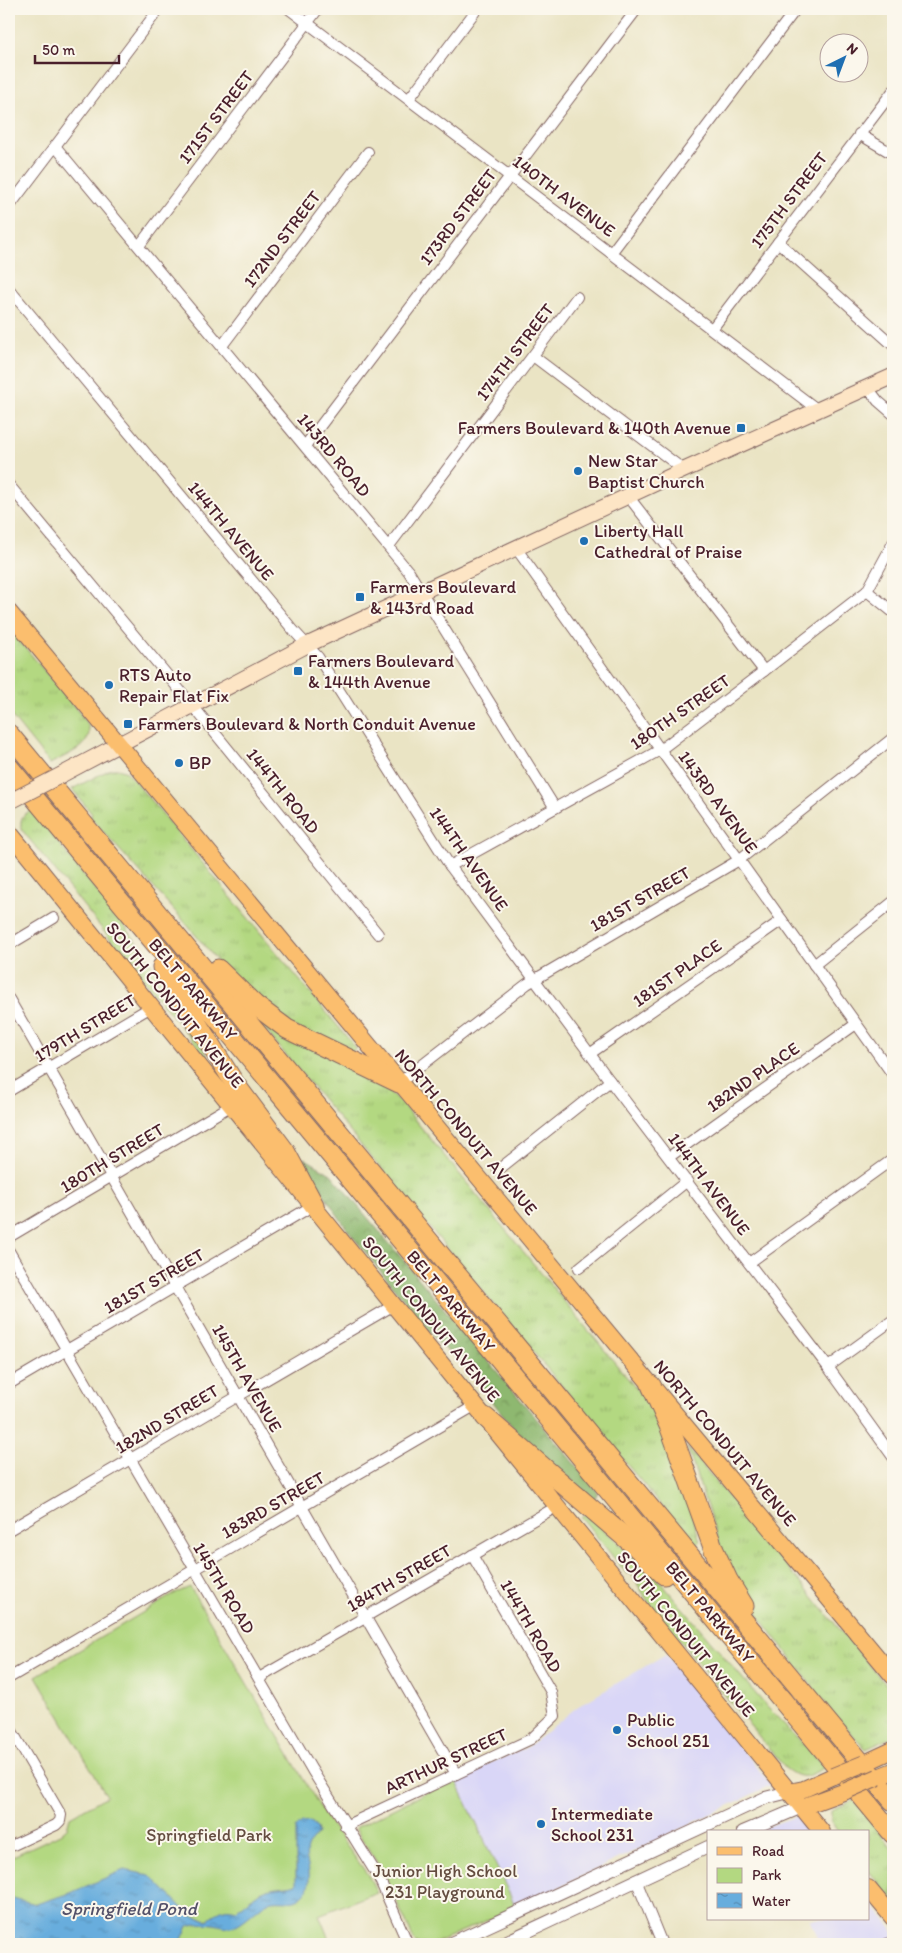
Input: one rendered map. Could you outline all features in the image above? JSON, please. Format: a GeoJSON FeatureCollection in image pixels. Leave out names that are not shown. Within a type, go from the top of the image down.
{"type":"FeatureCollection","features":[{"type":"Feature","properties":{"kind":"highway","name":"BELT PARKWAY"},"geometry":{"type":"LineString","coordinates":[[9,734],[893,1801]]}},
{"type":"Feature","properties":{"kind":"highway","name":"BELT PARKWAY"},"geometry":{"type":"LineString","coordinates":[[9,767],[893,1834]]}},
{"type":"Feature","properties":{"kind":"highway"},"geometry":{"type":"LineString","coordinates":[[124,872],[206,954],[230,981],[266,1014],[299,1035],[400,1084]]}},
{"type":"Feature","properties":{"kind":"highway"},"geometry":{"type":"LineString","coordinates":[[123,904],[235,1084],[285,1151],[314,1205]]}},
{"type":"Feature","properties":{"kind":"highway"},"geometry":{"type":"LineString","coordinates":[[651,1385],[672,1433],[702,1522],[721,1566],[782,1666]]}},
{"type":"Feature","properties":{"kind":"highway"},"geometry":{"type":"LineString","coordinates":[[480,1411],[650,1560],[701,1618],[762,1676]]}},
{"type":"Feature","properties":{"kind":"main road"},"geometry":{"type":"LineString","coordinates":[[11,801],[307,645],[684,470],[893,376]]}},
{"type":"Feature","properties":{"kind":"main road","name":"NORTH CONDUIT AVENUE"},"geometry":{"type":"LineString","coordinates":[[9,612],[893,1676]]}},
{"type":"Feature","properties":{"kind":"main road","name":"SOUTH CONDUIT AVENUE"},"geometry":{"type":"LineString","coordinates":[[9,832],[820,1830]]}},
{"type":"Feature","properties":{"kind":"main road"},"geometry":{"type":"LineString","coordinates":[[789,1792],[804,1789],[893,1750]]}},
{"type":"Feature","properties":{"kind":"main road"},"geometry":{"type":"LineString","coordinates":[[802,1807],[893,1771]]}},
{"type":"Feature","properties":{"kind":"main road"},"geometry":{"type":"LineString","coordinates":[[870,1890],[893,1918]]}},
{"type":"Feature","properties":{"kind":"street"},"geometry":{"type":"LineString","coordinates":[[9,207],[159,9]]}},
{"type":"Feature","properties":{"kind":"street","name":"140TH AVENUE"},"geometry":{"type":"LineString","coordinates":[[289,9],[818,410]]}},
{"type":"Feature","properties":{"kind":"street","name":"171ST STREET"},"geometry":{"type":"LineString","coordinates":[[139,246],[318,9]]}},
{"type":"Feature","properties":{"kind":"street"},"geometry":{"type":"LineString","coordinates":[[409,99],[476,9]]}},
{"type":"Feature","properties":{"kind":"street","name":"173RD STREET"},"geometry":{"type":"LineString","coordinates":[[305,446],[636,9]]}},
{"type":"Feature","properties":{"kind":"street"},"geometry":{"type":"LineString","coordinates":[[611,253],[796,9]]}},
{"type":"Feature","properties":{"kind":"street","name":"175TH STREET"},"geometry":{"type":"LineString","coordinates":[[712,329],[893,91]]}},
{"type":"Feature","properties":{"kind":"street"},"geometry":{"type":"LineString","coordinates":[[859,134],[893,154]]}},
{"type":"Feature","properties":{"kind":"street","name":"143RD ROAD"},"geometry":{"type":"LineString","coordinates":[[55,146],[409,572],[555,808]]}},
{"type":"Feature","properties":{"kind":"street","name":"172ND STREET"},"geometry":{"type":"LineString","coordinates":[[222,346],[368,152]]}},
{"type":"Feature","properties":{"kind":"street"},"geometry":{"type":"LineString","coordinates":[[778,242],[893,345]]}},
{"type":"Feature","properties":{"kind":"street","name":"144TH AVENUE"},"geometry":{"type":"LineString","coordinates":[[9,289],[318,657],[450,866],[893,1456]]}},
{"type":"Feature","properties":{"kind":"street","name":"174TH STREET"},"geometry":{"type":"LineString","coordinates":[[389,546],[577,297]]}},
{"type":"Feature","properties":{"kind":"street"},"geometry":{"type":"LineString","coordinates":[[533,356],[684,470]]}},
{"type":"Feature","properties":{"kind":"street"},"geometry":{"type":"LineString","coordinates":[[868,388],[878,401],[893,414]]}},
{"type":"Feature","properties":{"kind":"street","name":"144TH ROAD"},"geometry":{"type":"LineString","coordinates":[[9,485],[193,706],[378,934]]}},
{"type":"Feature","properties":{"kind":"street"},"geometry":{"type":"LineString","coordinates":[[628,496],[764,671]]}},
{"type":"Feature","properties":{"kind":"street","name":"180TH STREET"},"geometry":{"type":"LineString","coordinates":[[450,866],[660,750],[867,591],[893,543]]}},
{"type":"Feature","properties":{"kind":"street","name":"143RD AVENUE"},"geometry":{"type":"LineString","coordinates":[[516,548],[893,1075]]}},
{"type":"Feature","properties":{"kind":"street"},"geometry":{"type":"LineString","coordinates":[[867,591],[893,612]]}},
{"type":"Feature","properties":{"kind":"street","name":"181ST STREET"},"geometry":{"type":"LineString","coordinates":[[400,1084],[536,979],[739,860],[893,738]]}},
{"type":"Feature","properties":{"kind":"street"},"geometry":{"type":"LineString","coordinates":[[814,965],[893,902]]}},
{"type":"Feature","properties":{"kind":"street"},"geometry":{"type":"LineString","coordinates":[[9,944],[54,918]]}},
{"type":"Feature","properties":{"kind":"street","name":"181ST PLACE"},"geometry":{"type":"LineString","coordinates":[[591,1053],[782,920]]}},
{"type":"Feature","properties":{"kind":"street","name":"145TH AVENUE"},"geometry":{"type":"LineString","coordinates":[[9,999],[367,1616],[456,1774]]}},
{"type":"Feature","properties":{"kind":"street","name":"179TH STREET"},"geometry":{"type":"LineString","coordinates":[[9,1091],[151,1007]]}},
{"type":"Feature","properties":{"kind":"street","name":"182ND PLACE"},"geometry":{"type":"LineString","coordinates":[[669,1157],[856,1024]]}},
{"type":"Feature","properties":{"kind":"street"},"geometry":{"type":"LineString","coordinates":[[498,1170],[610,1081]]}},
{"type":"Feature","properties":{"kind":"street","name":"180TH STREET"},"geometry":{"type":"LineString","coordinates":[[9,1237],[232,1105]]}},
{"type":"Feature","properties":{"kind":"street"},"geometry":{"type":"LineString","coordinates":[[749,1263],[893,1159]]}},
{"type":"Feature","properties":{"kind":"street"},"geometry":{"type":"LineString","coordinates":[[579,1268],[687,1181]]}},
{"type":"Feature","properties":{"kind":"street","name":"181ST STREET"},"geometry":{"type":"LineString","coordinates":[[9,1384],[314,1205]]}},
{"type":"Feature","properties":{"kind":"street","name":"145TH ROAD"},"geometry":{"type":"LineString","coordinates":[[9,1251],[345,1826],[379,1878],[408,1944]]}},
{"type":"Feature","properties":{"kind":"street","name":"182ND STREET"},"geometry":{"type":"LineString","coordinates":[[9,1530],[394,1305]]}},
{"type":"Feature","properties":{"kind":"street"},"geometry":{"type":"LineString","coordinates":[[828,1367],[893,1320]]}},
{"type":"Feature","properties":{"kind":"street","name":"183RD STREET"},"geometry":{"type":"LineString","coordinates":[[9,1678],[303,1506],[480,1411]]}},
{"type":"Feature","properties":{"kind":"street","name":"184TH STREET"},"geometry":{"type":"LineString","coordinates":[[259,1678],[556,1507]]}},
{"type":"Feature","properties":{"kind":"street","name":"144TH ROAD"},"geometry":{"type":"LineString","coordinates":[[472,1556],[551,1692],[555,1716]]}},
{"type":"Feature","properties":{"kind":"street","name":"ARTHUR STREET"},"geometry":{"type":"LineString","coordinates":[[345,1826],[531,1739],[555,1716]]}},
{"type":"Feature","properties":{"kind":"street"},"geometry":{"type":"LineString","coordinates":[[9,1726],[61,1815],[60,1821],[56,1825],[9,1847]]}},
{"type":"Feature","properties":{"kind":"street"},"geometry":{"type":"LineString","coordinates":[[449,1944],[765,1798],[789,1792]]}},
{"type":"Feature","properties":{"kind":"street"},"geometry":{"type":"LineString","coordinates":[[748,1830],[802,1807]]}},
{"type":"Feature","properties":{"kind":"street"},"geometry":{"type":"LineString","coordinates":[[501,1944],[707,1847]]}},
{"type":"Feature","properties":{"kind":"street"},"geometry":{"type":"LineString","coordinates":[[636,1880],[662,1944]]}},
{"type":"Feature","properties":{"kind":"street"},"geometry":{"type":"LineString","coordinates":[[887,1944],[893,1942]]}},
{"type":"Feature","properties":{"kind":"shaded area"},"geometry":{"type":"Polygon","coordinates":[[[666,1654],[771,1785],[516,1908],[455,1778],[528,1747],[577,1707],[666,1654]]]}},
{"type":"Feature","properties":{"kind":"shaded area"},"geometry":{"type":"Polygon","coordinates":[[[797,1816],[808,1830],[758,1830],[797,1816]]]}},
{"type":"Feature","properties":{"kind":"shaded area"},"geometry":{"type":"Polygon","coordinates":[[[870,1902],[893,1930],[893,1944],[821,1944],[810,1920],[870,1920],[870,1902]]]}},
{"type":"Feature","properties":{"kind":"green space"},"geometry":{"type":"Polygon","coordinates":[[[9,628],[86,721],[89,729],[85,743],[50,764],[9,713],[9,628]]]}},
{"type":"Feature","properties":{"kind":"green space"},"geometry":{"type":"Polygon","coordinates":[[[111,769],[127,772],[356,1048],[350,1054],[291,1025],[224,969],[183,920],[90,817],[92,814],[72,789],[111,769]]]}},
{"type":"Feature","properties":{"kind":"green space"},"geometry":{"type":"Polygon","coordinates":[[[32,810],[131,934],[171,992],[217,1071],[22,830],[22,818],[32,810]]]}},
{"type":"Feature","properties":{"kind":"green space"},"geometry":{"type":"Polygon","coordinates":[[[251,1013],[380,1083],[401,1103],[653,1409],[668,1434],[700,1541],[695,1546],[251,1013]]]}},
{"type":"Feature","properties":{"kind":"green space"},"geometry":{"type":"Polygon","coordinates":[[[304,1158],[331,1174],[598,1492],[595,1498],[592,1499],[518,1434],[460,1360],[439,1344],[349,1232],[305,1166],[304,1158]]]}},
{"type":"Feature","properties":{"kind":"green space"},"geometry":{"type":"Polygon","coordinates":[[[687,1447],[893,1693],[893,1737],[866,1749],[831,1711],[753,1608],[729,1572],[687,1447]]]}},
{"type":"Feature","properties":{"kind":"green space"},"geometry":{"type":"Polygon","coordinates":[[[586,1513],[657,1578],[767,1707],[826,1767],[805,1776],[796,1775],[785,1768],[649,1603],[630,1572],[627,1574],[581,1517],[586,1513]]]}},
{"type":"Feature","properties":{"kind":"green space","name":"Springfield Park"},"geometry":{"type":"Polygon","coordinates":[[[190,1587],[327,1819],[368,1875],[377,1892],[319,1915],[331,1944],[9,1944],[9,1858],[60,1834],[67,1828],[70,1817],[107,1796],[36,1676],[174,1594],[190,1587]]]}},
{"type":"Feature","properties":{"kind":"green space","name":"Junior High School 231 Playground"},"geometry":{"type":"Polygon","coordinates":[[[455,1778],[516,1908],[432,1944],[416,1944],[383,1872],[355,1828],[455,1778]]]}},
{"type":"Feature","properties":{"kind":"green space"},"geometry":{"type":"Polygon","coordinates":[[[854,1800],[893,1850],[893,1901],[870,1872],[870,1830],[837,1830],[831,1821],[831,1811],[854,1800]]]}},
{"type":"Feature","properties":{"kind":"water","name":"Springfield Pond"},"geometry":{"type":"Polygon","coordinates":[[[310,1822],[317,1828],[318,1834],[306,1851],[309,1879],[305,1893],[298,1899],[290,1901],[268,1902],[235,1926],[228,1927],[204,1923],[188,1926],[180,1944],[9,1944],[9,1897],[36,1904],[68,1894],[124,1870],[150,1875],[189,1915],[208,1920],[224,1909],[237,1910],[262,1891],[296,1884],[296,1828],[302,1823],[310,1822]]]}},
{"type":"Feature","properties":{"kind":"place","name":"Farmers Boulevard & 140th Avenue"},"geometry":{"type":"Point","coordinates":[741,428]}},
{"type":"Feature","properties":{"kind":"place","name":"New Star Baptist Church"},"geometry":{"type":"Point","coordinates":[578,471]}},
{"type":"Feature","properties":{"kind":"place","name":"Liberty Hall Cathedral of Praise"},"geometry":{"type":"Point","coordinates":[584,541]}},
{"type":"Feature","properties":{"kind":"place","name":"Farmers Boulevard & 143rd Road"},"geometry":{"type":"Point","coordinates":[360,597]}},
{"type":"Feature","properties":{"kind":"place","name":"Farmers Boulevard & 144th Avenue"},"geometry":{"type":"Point","coordinates":[298,671]}},
{"type":"Feature","properties":{"kind":"place","name":"RTS Auto Repair Flat Fix"},"geometry":{"type":"Point","coordinates":[109,685]}},
{"type":"Feature","properties":{"kind":"place","name":"Farmers Boulevard & North Conduit Avenue"},"geometry":{"type":"Point","coordinates":[128,724]}},
{"type":"Feature","properties":{"kind":"place","name":"BP"},"geometry":{"type":"Point","coordinates":[179,763]}},
{"type":"Feature","properties":{"kind":"place","name":"Public School 251"},"geometry":{"type":"Point","coordinates":[617,1730]}},
{"type":"Feature","properties":{"kind":"place","name":"Intermediate School 231"},"geometry":{"type":"Point","coordinates":[541,1824]}}]}
